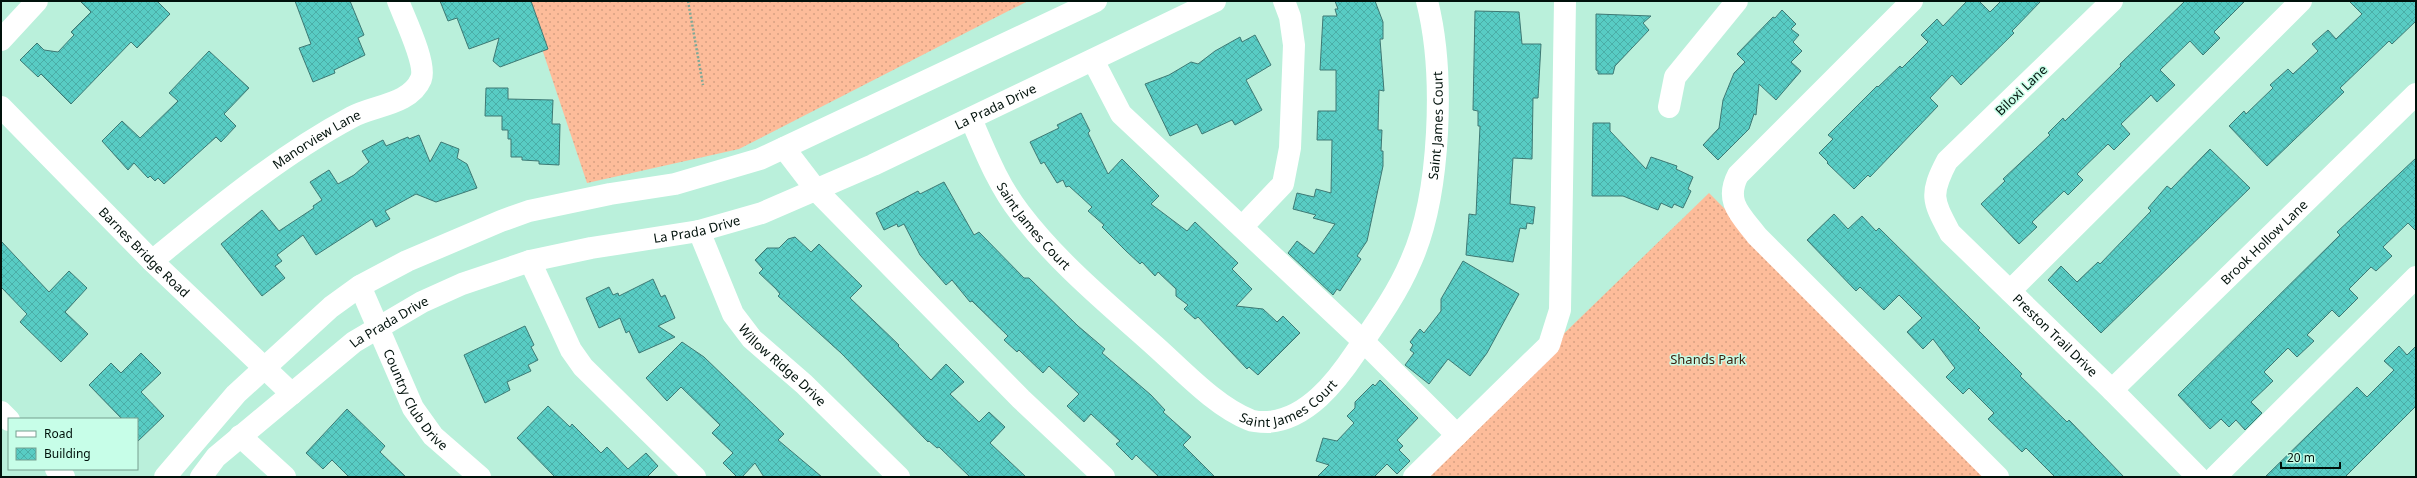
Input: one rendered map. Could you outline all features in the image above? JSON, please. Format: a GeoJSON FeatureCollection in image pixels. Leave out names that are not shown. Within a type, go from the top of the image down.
{"type":"FeatureCollection","features":[{"type":"Feature","properties":{"kind":"street"},"geometry":{"type":"LineString","coordinates":[[1,40],[38,1]]}},
{"type":"Feature","properties":{"kind":"street","name":"Manorview Lane"},"geometry":{"type":"LineString","coordinates":[[152,261],[252,180],[352,116],[412,94],[422,77],[419,54],[398,1]]}},
{"type":"Feature","properties":{"kind":"street"},"geometry":{"type":"LineString","coordinates":[[165,477],[236,394],[331,307],[360,286],[407,261],[529,211],[569,201],[701,178],[760,159],[1096,1]]}},
{"type":"Feature","properties":{"kind":"street","name":"La Prada Drive"},"geometry":{"type":"LineString","coordinates":[[201,477],[216,457],[354,342],[422,302],[462,284],[530,261],[583,250],[699,231],[762,213],[817,191],[971,119],[1216,1]]}},
{"type":"Feature","properties":{"kind":"street"},"geometry":{"type":"LineString","coordinates":[[1242,227],[1283,184],[1290,148],[1294,45],[1290,18],[1284,1]]}},
{"type":"Feature","properties":{"kind":"street"},"geometry":{"type":"LineString","coordinates":[[1414,477],[1549,345],[1560,310],[1565,1]]}},
{"type":"Feature","properties":{"kind":"street"},"geometry":{"type":"LineString","coordinates":[[1669,107],[1676,77],[1737,1]]}},
{"type":"Feature","properties":{"kind":"street"},"geometry":{"type":"LineString","coordinates":[[1912,1],[1738,175],[1733,186],[1732,195],[1736,209],[1757,236],[1998,477]]}},
{"type":"Feature","properties":{"kind":"street","name":"Biloxi Lane"},"geometry":{"type":"LineString","coordinates":[[1935,182],[1947,161],[2112,1]]}},
{"type":"Feature","properties":{"kind":"street"},"geometry":{"type":"LineString","coordinates":[[2010,291],[2301,1]]}},
{"type":"Feature","properties":{"kind":"street","name":"Saint James Court"},"geometry":{"type":"LineString","coordinates":[[971,119],[1002,188],[1036,234],[1091,288],[1196,384],[1229,408],[1251,421],[1269,422],[1308,406],[1339,377],[1393,298],[1422,234],[1429,200],[1437,113],[1432,2]]}},
{"type":"Feature","properties":{"kind":"street"},"geometry":{"type":"LineString","coordinates":[[1093,60],[1121,114],[1363,341],[1457,435]]}},
{"type":"Feature","properties":{"kind":"street","name":"Brook Hollow Lane"},"geometry":{"type":"LineString","coordinates":[[2112,390],[2416,94]]}},
{"type":"Feature","properties":{"kind":"street","name":"Barnes Bridge Road"},"geometry":{"type":"LineString","coordinates":[[1,107],[152,261],[292,394]]}},
{"type":"Feature","properties":{"kind":"street"},"geometry":{"type":"LineString","coordinates":[[784,148],[817,191],[1021,399],[1104,477]]}},
{"type":"Feature","properties":{"kind":"street","name":"Preston Trail Drive"},"geometry":{"type":"LineString","coordinates":[[1935,182],[1936,206],[1950,233],[2112,390],[2198,477]]}},
{"type":"Feature","properties":{"kind":"street","name":"Willow Ridge Drive"},"geometry":{"type":"LineString","coordinates":[[699,231],[732,314],[752,339],[804,384],[899,477]]}},
{"type":"Feature","properties":{"kind":"street"},"geometry":{"type":"LineString","coordinates":[[530,261],[571,350],[583,367],[695,477]]}},
{"type":"Feature","properties":{"kind":"street"},"geometry":{"type":"LineString","coordinates":[[2215,477],[2416,277]]}},
{"type":"Feature","properties":{"kind":"street","name":"Country Club Drive"},"geometry":{"type":"LineString","coordinates":[[360,286],[413,408],[433,436],[480,477]]}},
{"type":"Feature","properties":{"kind":"street"},"geometry":{"type":"LineString","coordinates":[[240,436],[285,477]]}},
{"type":"Feature","properties":{"kind":"path"},"geometry":{"type":"LineString","coordinates":[[688,1],[703,85]]}},
{"type":"Feature","properties":{"kind":"green space"},"geometry":{"type":"Polygon","coordinates":[[[526,1],[1028,1],[739,149],[587,183],[526,1]]]}},
{"type":"Feature","properties":{"kind":"green space","name":"Shands Park"},"geometry":{"type":"Polygon","coordinates":[[[1709,193],[1992,477],[1423,477],[1419,474],[1709,193]]]}},
{"type":"Feature","properties":{"kind":"building"},"geometry":{"type":"Polygon","coordinates":[[[80,1],[157,1],[170,14],[137,48],[131,42],[71,104],[41,74],[38,77],[20,60],[37,43],[44,50],[58,52],[74,35],[71,32],[91,12],[80,1]]]}},
{"type":"Feature","properties":{"kind":"building"},"geometry":{"type":"Polygon","coordinates":[[[295,1],[350,1],[364,35],[358,38],[365,55],[334,70],[335,73],[313,82],[299,48],[311,44],[295,1]]]}},
{"type":"Feature","properties":{"kind":"building"},"geometry":{"type":"Polygon","coordinates":[[[440,1],[531,1],[548,49],[500,67],[493,61],[499,38],[469,49],[457,18],[448,21],[440,1]]]}},
{"type":"Feature","properties":{"kind":"building"},"geometry":{"type":"Polygon","coordinates":[[[1335,1],[1375,1],[1383,22],[1383,39],[1380,39],[1384,91],[1379,90],[1378,130],[1382,130],[1381,151],[1383,151],[1383,166],[1367,241],[1357,256],[1361,259],[1340,291],[1337,289],[1333,295],[1288,253],[1297,241],[1314,254],[1335,224],[1313,218],[1316,215],[1293,209],[1297,193],[1314,197],[1316,189],[1331,193],[1332,140],[1317,140],[1318,111],[1336,111],[1336,70],[1320,70],[1323,16],[1337,16],[1335,9],[1338,9],[1335,1]]]}},
{"type":"Feature","properties":{"kind":"building"},"geometry":{"type":"Polygon","coordinates":[[[1967,1],[1979,1],[1990,12],[2001,1],[2041,1],[2012,31],[2014,33],[1961,85],[1952,75],[1930,98],[1938,106],[1870,177],[1868,175],[1854,189],[1827,163],[1828,162],[1819,153],[1833,139],[1828,135],[1877,86],[1878,87],[1900,66],[1902,68],[1928,42],[1921,35],[1937,19],[1943,26],[1967,1]]]}},
{"type":"Feature","properties":{"kind":"building"},"geometry":{"type":"Polygon","coordinates":[[[2185,1],[2245,1],[2214,32],[2220,38],[2203,55],[2190,41],[2160,70],[2175,85],[2157,102],[2151,95],[2121,124],[2130,134],[2114,150],[2108,144],[2077,174],[2083,180],[2068,195],[2064,191],[2032,222],[2037,227],[2019,244],[1981,204],[2005,181],[2003,179],[2050,135],[2048,133],[2063,118],[2065,121],[2121,66],[2120,64],[2185,1]]]}},
{"type":"Feature","properties":{"kind":"building"},"geometry":{"type":"Polygon","coordinates":[[[2349,1],[2416,1],[2416,21],[2392,44],[2389,41],[2340,88],[2344,92],[2267,166],[2229,126],[2244,111],[2246,114],[2273,88],[2270,85],[2288,69],[2293,74],[2318,51],[2312,44],[2328,30],[2336,39],[2362,14],[2349,1]]]}},
{"type":"Feature","properties":{"kind":"building"},"geometry":{"type":"Polygon","coordinates":[[[1782,10],[1796,24],[1791,29],[1799,35],[1793,42],[1802,51],[1791,62],[1801,71],[1776,100],[1759,84],[1756,115],[1754,114],[1749,129],[1718,160],[1703,145],[1719,128],[1723,100],[1734,73],[1745,62],[1737,54],[1773,17],[1775,18],[1782,10]]]}},
{"type":"Feature","properties":{"kind":"building"},"geometry":{"type":"Polygon","coordinates":[[[1475,11],[1519,12],[1522,44],[1541,44],[1538,98],[1533,98],[1532,159],[1513,158],[1510,204],[1535,207],[1533,224],[1527,223],[1526,229],[1520,228],[1513,262],[1466,255],[1469,214],[1476,215],[1480,126],[1478,126],[1478,111],[1473,110],[1475,11]]]}},
{"type":"Feature","properties":{"kind":"building"},"geometry":{"type":"Polygon","coordinates":[[[1596,14],[1651,16],[1643,23],[1649,30],[1615,66],[1613,74],[1598,74],[1598,71],[1596,70],[1596,14]]]}},
{"type":"Feature","properties":{"kind":"building"},"geometry":{"type":"Polygon","coordinates":[[[1255,35],[1271,65],[1246,80],[1262,110],[1235,125],[1232,120],[1202,134],[1197,124],[1170,136],[1145,84],[1169,75],[1191,62],[1198,64],[1215,51],[1240,37],[1242,42],[1255,35]]]}},
{"type":"Feature","properties":{"kind":"building"},"geometry":{"type":"Polygon","coordinates":[[[209,51],[249,88],[224,114],[236,126],[221,142],[216,137],[164,184],[158,178],[155,181],[150,176],[148,178],[134,163],[128,170],[102,141],[122,121],[140,138],[178,101],[169,93],[209,51]]]}},
{"type":"Feature","properties":{"kind":"building"},"geometry":{"type":"Polygon","coordinates":[[[486,88],[508,88],[508,99],[553,100],[552,124],[560,124],[559,165],[539,164],[539,161],[522,160],[522,157],[511,157],[511,139],[508,139],[508,130],[502,130],[502,116],[485,116],[486,88]]]}},
{"type":"Feature","properties":{"kind":"building"},"geometry":{"type":"Polygon","coordinates":[[[1081,113],[1090,131],[1088,133],[1108,174],[1122,159],[1159,196],[1151,204],[1187,231],[1195,222],[1238,263],[1232,269],[1252,289],[1236,306],[1263,309],[1277,322],[1283,316],[1300,333],[1258,375],[1249,367],[1247,369],[1198,317],[1195,319],[1184,309],[1188,305],[1176,296],[1176,289],[1158,272],[1155,276],[1142,262],[1140,264],[1102,227],[1104,225],[1088,211],[1092,207],[1069,186],[1066,187],[1063,180],[1057,183],[1044,162],[1041,164],[1030,142],[1059,128],[1057,125],[1081,113]]]}},
{"type":"Feature","properties":{"kind":"building"},"geometry":{"type":"Polygon","coordinates":[[[1593,123],[1610,123],[1610,131],[1646,169],[1651,157],[1677,166],[1676,169],[1693,177],[1688,189],[1691,191],[1683,208],[1674,204],[1672,208],[1661,203],[1658,210],[1623,196],[1592,196],[1593,123]]]}},
{"type":"Feature","properties":{"kind":"building"},"geometry":{"type":"Polygon","coordinates":[[[419,135],[430,162],[441,142],[459,149],[457,158],[467,164],[477,188],[436,202],[416,194],[385,211],[390,219],[376,227],[372,219],[316,255],[303,235],[277,255],[282,261],[275,266],[285,278],[262,296],[221,244],[262,210],[279,231],[314,208],[313,206],[322,200],[310,182],[329,170],[338,184],[354,175],[369,162],[362,151],[383,140],[386,146],[408,137],[409,139],[419,135]]]}},
{"type":"Feature","properties":{"kind":"building"},"geometry":{"type":"Polygon","coordinates":[[[2210,149],[2250,188],[2101,333],[2048,280],[2061,266],[2077,282],[2098,262],[2100,264],[2151,211],[2148,208],[2167,186],[2171,189],[2210,149]]]}},
{"type":"Feature","properties":{"kind":"building"},"geometry":{"type":"Polygon","coordinates":[[[2416,158],[2416,231],[2408,223],[2383,247],[2392,256],[2376,271],[2371,267],[2349,289],[2358,298],[2339,317],[2332,310],[2307,335],[2314,341],[2297,357],[2288,348],[2264,372],[2273,381],[2251,402],[2262,413],[2245,430],[2236,420],[2229,427],[2221,419],[2210,429],[2178,395],[2340,235],[2337,232],[2416,158]]]}},
{"type":"Feature","properties":{"kind":"building"},"geometry":{"type":"Polygon","coordinates":[[[944,182],[974,235],[979,232],[1024,278],[1029,278],[1078,326],[1105,349],[1102,353],[1151,395],[1165,410],[1163,412],[1191,437],[1183,445],[1215,477],[1159,477],[1136,455],[1132,460],[1116,444],[1120,441],[1091,414],[1084,422],[1067,406],[1079,394],[1049,366],[1043,373],[1019,350],[1017,352],[1004,340],[1008,336],[972,301],[970,302],[952,280],[946,285],[920,255],[904,224],[898,227],[897,224],[884,230],[876,213],[918,191],[920,194],[944,182]]]}},
{"type":"Feature","properties":{"kind":"building"},"geometry":{"type":"Polygon","coordinates":[[[1834,214],[1848,229],[1862,216],[1876,231],[1879,228],[1980,328],[1978,330],[2022,374],[2020,376],[2067,422],[2069,420],[2124,477],[2055,477],[2026,448],[2022,452],[1988,419],[1994,413],[1969,388],[1963,394],[1946,377],[1955,368],[1933,339],[1923,349],[1907,332],[1922,318],[1899,295],[1884,310],[1860,287],[1856,291],[1807,240],[1834,214]]]}},
{"type":"Feature","properties":{"kind":"building"},"geometry":{"type":"Polygon","coordinates":[[[795,237],[811,252],[819,244],[862,286],[850,298],[899,345],[898,346],[931,380],[946,364],[964,382],[950,394],[979,422],[989,412],[1005,427],[990,443],[1026,477],[970,477],[939,447],[937,448],[929,441],[928,442],[841,353],[778,296],[780,294],[776,289],[759,273],[763,269],[755,260],[767,248],[779,248],[788,239],[795,237]]]}},
{"type":"Feature","properties":{"kind":"building"},"geometry":{"type":"Polygon","coordinates":[[[1,241],[49,292],[69,271],[87,288],[65,312],[88,334],[61,362],[20,322],[27,314],[1,287],[1,241]]]}},
{"type":"Feature","properties":{"kind":"building"},"geometry":{"type":"Polygon","coordinates":[[[1463,261],[1519,294],[1487,353],[1470,376],[1448,359],[1429,384],[1405,365],[1414,353],[1410,350],[1413,345],[1410,342],[1420,329],[1424,333],[1441,311],[1441,299],[1463,261]]]}},
{"type":"Feature","properties":{"kind":"building"},"geometry":{"type":"Polygon","coordinates":[[[653,279],[661,297],[665,295],[675,318],[658,326],[675,337],[639,353],[629,331],[626,333],[620,318],[599,328],[586,298],[609,287],[613,295],[618,293],[619,296],[653,279]]]}},
{"type":"Feature","properties":{"kind":"building"},"geometry":{"type":"Polygon","coordinates":[[[525,326],[534,345],[531,347],[538,360],[528,365],[531,371],[507,382],[510,390],[485,403],[464,355],[525,326]]]}},
{"type":"Feature","properties":{"kind":"building"},"geometry":{"type":"Polygon","coordinates":[[[682,342],[704,357],[784,434],[778,440],[822,477],[764,477],[755,463],[742,477],[737,477],[723,463],[733,453],[712,433],[720,425],[681,387],[667,401],[646,378],[682,342]]]}},
{"type":"Feature","properties":{"kind":"building"},"geometry":{"type":"Polygon","coordinates":[[[2399,346],[2407,355],[2416,346],[2416,406],[2345,477],[2265,477],[2357,387],[2367,397],[2394,370],[2384,361],[2399,346]]]}},
{"type":"Feature","properties":{"kind":"building"},"geometry":{"type":"Polygon","coordinates":[[[141,353],[161,373],[141,392],[164,416],[138,441],[138,418],[121,418],[89,385],[111,363],[121,373],[141,353]]]}},
{"type":"Feature","properties":{"kind":"building"},"geometry":{"type":"Polygon","coordinates":[[[1380,380],[1418,418],[1397,440],[1403,446],[1399,450],[1410,461],[1397,474],[1387,464],[1374,477],[1317,477],[1329,465],[1316,461],[1323,438],[1337,441],[1354,423],[1347,416],[1355,408],[1355,402],[1373,384],[1375,386],[1380,380]]]}},
{"type":"Feature","properties":{"kind":"building"},"geometry":{"type":"Polygon","coordinates":[[[548,406],[570,427],[572,424],[601,453],[607,447],[628,469],[646,453],[658,466],[647,477],[555,477],[517,438],[548,406]]]}},
{"type":"Feature","properties":{"kind":"building"},"geometry":{"type":"Polygon","coordinates":[[[347,409],[385,446],[380,452],[406,477],[349,477],[332,460],[323,469],[306,453],[347,409]]]}}]}
